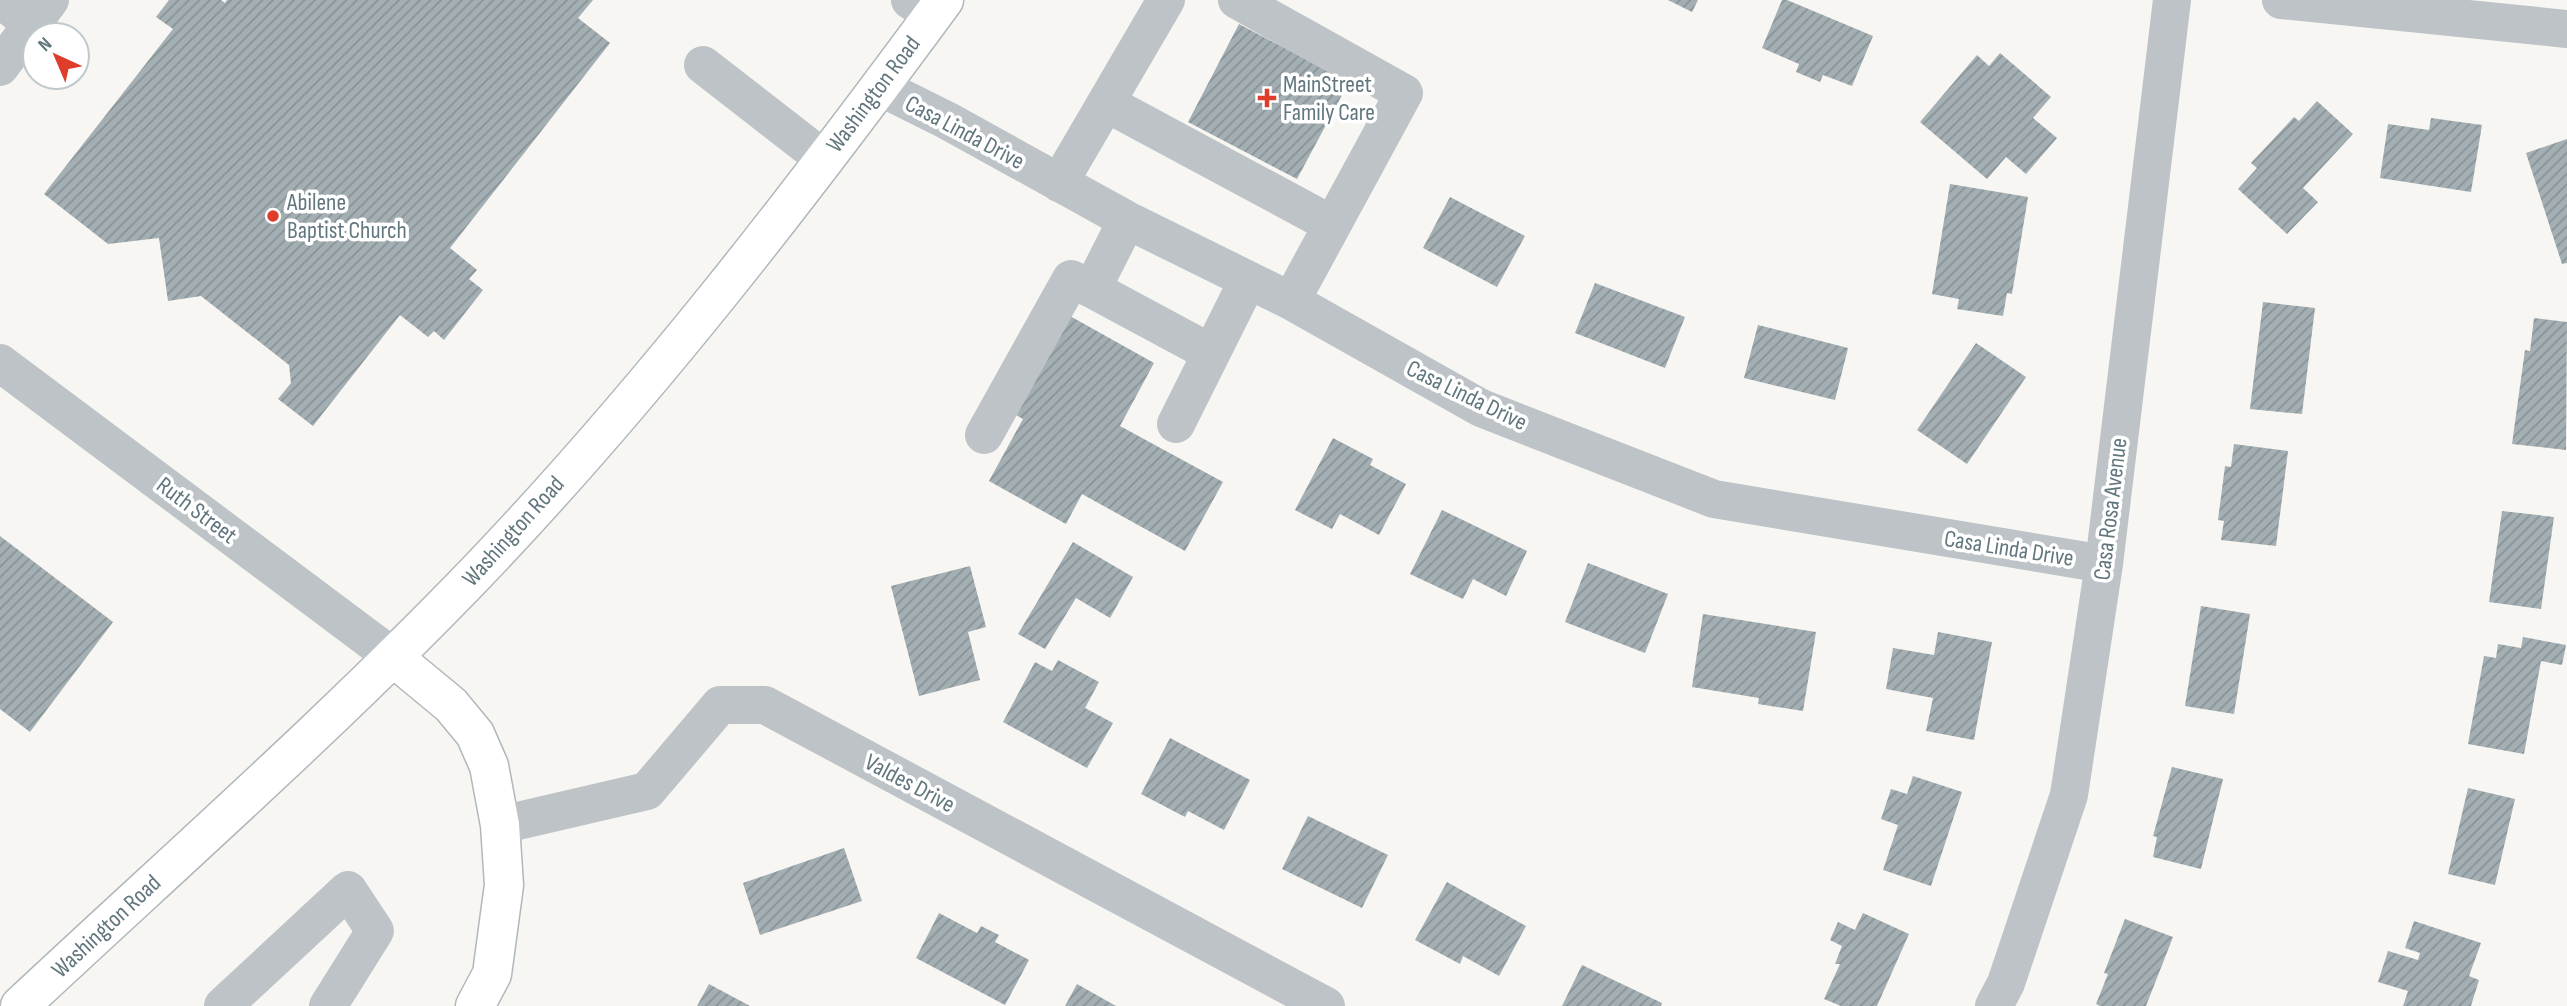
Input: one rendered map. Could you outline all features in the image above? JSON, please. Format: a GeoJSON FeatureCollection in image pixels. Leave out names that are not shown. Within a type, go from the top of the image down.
{"type":"FeatureCollection","features":[{"type":"Feature","properties":{"kind":"main road","name":"Washington Road"},"geometry":{"type":"LineString","coordinates":[[20,1006],[393,657],[481,568],[664,364],[880,87],[929,5]]}},
{"type":"Feature","properties":{"kind":"main road"},"geometry":{"type":"LineString","coordinates":[[393,657],[451,705],[475,734],[489,766],[500,825],[504,885],[492,974],[475,1006]]}},
{"type":"Feature","properties":{"kind":"street"},"geometry":{"type":"LineString","coordinates":[[0,67],[41,12],[1,0]]}},
{"type":"Feature","properties":{"kind":"street"},"geometry":{"type":"LineString","coordinates":[[1059,183],[1166,0]]}},
{"type":"Feature","properties":{"kind":"street"},"geometry":{"type":"LineString","coordinates":[[1237,0],[1404,93],[1291,301]]}},
{"type":"Feature","properties":{"kind":"street","name":"Casa Rosa Avenue"},"geometry":{"type":"LineString","coordinates":[[1994,1006],[2006,983],[2069,795],[2104,564],[2172,0]]}},
{"type":"Feature","properties":{"kind":"street"},"geometry":{"type":"LineString","coordinates":[[2281,0],[2567,29]]}},
{"type":"Feature","properties":{"kind":"street"},"geometry":{"type":"LineString","coordinates":[[703,65],[824,159]]}},
{"type":"Feature","properties":{"kind":"street","name":"Casa Linda Drive"},"geometry":{"type":"LineString","coordinates":[[880,87],[948,121],[1127,220],[1291,301],[1481,408],[1714,499],[2104,564]]}},
{"type":"Feature","properties":{"kind":"street"},"geometry":{"type":"LineString","coordinates":[[1106,103],[1331,224]]}},
{"type":"Feature","properties":{"kind":"street"},"geometry":{"type":"LineString","coordinates":[[1092,289],[1127,220]]}},
{"type":"Feature","properties":{"kind":"street"},"geometry":{"type":"LineString","coordinates":[[984,435],[1071,279],[1211,353]]}},
{"type":"Feature","properties":{"kind":"street"},"geometry":{"type":"LineString","coordinates":[[1176,424],[1248,280]]}},
{"type":"Feature","properties":{"kind":"street","name":"Ruth Street"},"geometry":{"type":"LineString","coordinates":[[0,363],[393,657]]}},
{"type":"Feature","properties":{"kind":"street","name":"Valdes Drive"},"geometry":{"type":"LineString","coordinates":[[500,825],[647,791],[720,705],[765,705],[1326,1006]]}},
{"type":"Feature","properties":{"kind":"street"},"geometry":{"type":"LineString","coordinates":[[223,1006],[348,890],[375,931],[328,1006]]}},
{"type":"Feature","properties":{"kind":"building","name":"Abilene Baptist Church"},"geometry":{"type":"Polygon","coordinates":[[[169,0],[221,0],[225,3],[227,0],[593,0],[578,18],[610,43],[450,248],[477,270],[469,279],[483,290],[444,340],[434,331],[428,337],[400,315],[313,426],[278,399],[291,383],[289,365],[201,296],[168,301],[159,238],[108,244],[44,194],[173,29],[156,17],[169,0]]]}},
{"type":"Feature","properties":{"kind":"building"},"geometry":{"type":"Polygon","coordinates":[[[1668,0],[1698,0],[1692,12],[1668,0]]]}},
{"type":"Feature","properties":{"kind":"building"},"geometry":{"type":"Polygon","coordinates":[[[1782,0],[1873,36],[1852,86],[1823,75],[1820,82],[1796,72],[1799,64],[1762,48],[1782,0]]]}},
{"type":"Feature","properties":{"kind":"building"},"geometry":{"type":"Polygon","coordinates":[[[1239,24],[1349,82],[1297,179],[1188,122],[1239,24]]]}},
{"type":"Feature","properties":{"kind":"building"},"geometry":{"type":"Polygon","coordinates":[[[2000,53],[2051,97],[2033,118],[2057,138],[2026,174],[2006,157],[1987,179],[1920,122],[1977,55],[1989,66],[2000,53]]]}},
{"type":"Feature","properties":{"kind":"building"},"geometry":{"type":"Polygon","coordinates":[[[2317,101],[2353,134],[2303,188],[2318,202],[2287,234],[2238,189],[2257,168],[2251,163],[2294,117],[2299,121],[2317,101]]]}},
{"type":"Feature","properties":{"kind":"building"},"geometry":{"type":"Polygon","coordinates":[[[2431,118],[2482,125],[2471,192],[2380,178],[2388,124],[2429,130],[2431,118]]]}},
{"type":"Feature","properties":{"kind":"building"},"geometry":{"type":"Polygon","coordinates":[[[2567,139],[2567,263],[2562,264],[2526,153],[2567,139]]]}},
{"type":"Feature","properties":{"kind":"building"},"geometry":{"type":"Polygon","coordinates":[[[1950,184],[2028,197],[2012,294],[2007,293],[2003,316],[1957,309],[1959,299],[1932,294],[1950,184]]]}},
{"type":"Feature","properties":{"kind":"building"},"geometry":{"type":"Polygon","coordinates":[[[1450,197],[1525,236],[1497,287],[1423,248],[1450,197]]]}},
{"type":"Feature","properties":{"kind":"building"},"geometry":{"type":"Polygon","coordinates":[[[1595,283],[1685,317],[1665,368],[1575,333],[1595,283]]]}},
{"type":"Feature","properties":{"kind":"building"},"geometry":{"type":"Polygon","coordinates":[[[2263,302],[2315,308],[2302,414],[2250,409],[2263,302]]]}},
{"type":"Feature","properties":{"kind":"building"},"geometry":{"type":"Polygon","coordinates":[[[1070,316],[1154,363],[1120,426],[1223,482],[1185,551],[1082,494],[1066,524],[989,481],[1023,419],[1016,415],[1070,316]]]}},
{"type":"Feature","properties":{"kind":"building"},"geometry":{"type":"Polygon","coordinates":[[[2534,318],[2567,322],[2566,450],[2512,444],[2525,350],[2530,351],[2534,318]]]}},
{"type":"Feature","properties":{"kind":"building"},"geometry":{"type":"Polygon","coordinates":[[[1758,325],[1848,348],[1835,400],[1744,378],[1758,325]]]}},
{"type":"Feature","properties":{"kind":"building"},"geometry":{"type":"Polygon","coordinates":[[[1976,343],[2026,377],[1967,464],[1917,430],[1976,343]]]}},
{"type":"Feature","properties":{"kind":"building"},"geometry":{"type":"Polygon","coordinates":[[[1333,438],[1373,459],[1370,465],[1406,484],[1379,535],[1340,514],[1332,529],[1295,510],[1333,438]]]}},
{"type":"Feature","properties":{"kind":"building"},"geometry":{"type":"Polygon","coordinates":[[[2234,444],[2288,451],[2276,546],[2221,540],[2224,521],[2218,520],[2225,466],[2231,467],[2234,444]]]}},
{"type":"Feature","properties":{"kind":"building"},"geometry":{"type":"Polygon","coordinates":[[[1442,510],[1527,551],[1506,596],[1473,579],[1463,599],[1410,574],[1442,510]]]}},
{"type":"Feature","properties":{"kind":"building"},"geometry":{"type":"Polygon","coordinates":[[[2502,511],[2554,517],[2541,609],[2489,602],[2502,511]]]}},
{"type":"Feature","properties":{"kind":"building"},"geometry":{"type":"Polygon","coordinates":[[[0,536],[113,622],[30,732],[0,709],[0,536]]]}},
{"type":"Feature","properties":{"kind":"building"},"geometry":{"type":"Polygon","coordinates":[[[1073,542],[1133,577],[1110,618],[1076,598],[1045,649],[1018,634],[1073,542]]]}},
{"type":"Feature","properties":{"kind":"building"},"geometry":{"type":"Polygon","coordinates":[[[1588,563],[1668,594],[1645,653],[1565,622],[1588,563]]]}},
{"type":"Feature","properties":{"kind":"building"},"geometry":{"type":"Polygon","coordinates":[[[970,566],[986,627],[968,632],[980,680],[919,696],[891,586],[970,566]]]}},
{"type":"Feature","properties":{"kind":"building"},"geometry":{"type":"Polygon","coordinates":[[[2201,606],[2250,614],[2234,714],[2185,706],[2201,606]]]}},
{"type":"Feature","properties":{"kind":"building"},"geometry":{"type":"Polygon","coordinates":[[[1703,614],[1816,632],[1803,711],[1758,704],[1759,698],[1692,687],[1703,614]]]}},
{"type":"Feature","properties":{"kind":"building"},"geometry":{"type":"Polygon","coordinates":[[[1938,632],[1992,642],[1974,740],[1926,731],[1933,698],[1886,689],[1893,648],[1934,655],[1938,632]]]}},
{"type":"Feature","properties":{"kind":"building"},"geometry":{"type":"Polygon","coordinates":[[[2523,637],[2566,645],[2562,665],[2541,661],[2524,754],[2468,744],[2484,656],[2496,658],[2498,644],[2521,648],[2523,637]]]}},
{"type":"Feature","properties":{"kind":"building"},"geometry":{"type":"Polygon","coordinates":[[[1058,660],[1099,682],[1085,708],[1113,723],[1087,768],[1003,722],[1035,662],[1052,671],[1058,660]]]}},
{"type":"Feature","properties":{"kind":"building"},"geometry":{"type":"Polygon","coordinates":[[[1170,738],[1250,780],[1224,830],[1188,811],[1185,817],[1141,794],[1170,738]]]}},
{"type":"Feature","properties":{"kind":"building"},"geometry":{"type":"Polygon","coordinates":[[[2172,767],[2223,779],[2201,869],[2153,857],[2157,837],[2153,836],[2172,767]]]}},
{"type":"Feature","properties":{"kind":"building"},"geometry":{"type":"Polygon","coordinates":[[[1913,776],[1962,792],[1931,886],[1883,870],[1898,825],[1881,819],[1891,789],[1907,794],[1913,776]]]}},
{"type":"Feature","properties":{"kind":"building"},"geometry":{"type":"Polygon","coordinates":[[[2468,788],[2515,799],[2495,885],[2448,874],[2468,788]]]}},
{"type":"Feature","properties":{"kind":"building"},"geometry":{"type":"Polygon","coordinates":[[[1308,816],[1388,855],[1362,908],[1282,869],[1308,816]]]}},
{"type":"Feature","properties":{"kind":"building"},"geometry":{"type":"Polygon","coordinates":[[[844,848],[862,901],[760,935],[743,883],[844,848]]]}},
{"type":"Feature","properties":{"kind":"building"},"geometry":{"type":"Polygon","coordinates":[[[1447,882],[1526,926],[1499,976],[1463,956],[1460,964],[1415,940],[1447,882]]]}},
{"type":"Feature","properties":{"kind":"building"},"geometry":{"type":"Polygon","coordinates":[[[939,913],[977,933],[981,926],[999,935],[995,942],[1029,960],[1005,1005],[916,958],[939,913]]]}},
{"type":"Feature","properties":{"kind":"building"},"geometry":{"type":"Polygon","coordinates":[[[1863,913],[1909,934],[1877,1006],[1841,1006],[1824,999],[1840,964],[1835,964],[1842,946],[1830,940],[1838,922],[1855,930],[1863,913]]]}},
{"type":"Feature","properties":{"kind":"building"},"geometry":{"type":"Polygon","coordinates":[[[2125,919],[2173,937],[2146,1006],[2100,1006],[2096,1004],[2108,974],[2104,973],[2125,919]]]}},
{"type":"Feature","properties":{"kind":"building"},"geometry":{"type":"Polygon","coordinates":[[[2414,921],[2481,943],[2469,976],[2479,980],[2471,1006],[2403,1006],[2408,991],[2378,982],[2388,951],[2418,960],[2420,953],[2405,948],[2414,921]]]}},
{"type":"Feature","properties":{"kind":"building"},"geometry":{"type":"Polygon","coordinates":[[[1582,965],[1662,1003],[1661,1006],[1562,1006],[1582,965]]]}},
{"type":"Feature","properties":{"kind":"building"},"geometry":{"type":"Polygon","coordinates":[[[709,984],[750,1006],[697,1006],[709,984]]]}},
{"type":"Feature","properties":{"kind":"building"},"geometry":{"type":"Polygon","coordinates":[[[1077,984],[1116,1006],[1065,1006],[1077,984]]]}},
{"type":"Feature","properties":{"kind":"place","name":"MainStreet Family Care"},"geometry":{"type":"Point","coordinates":[1267,98]}},
{"type":"Feature","properties":{"kind":"place","name":"Abilene Baptist Church"},"geometry":{"type":"Point","coordinates":[273,216]}}]}
